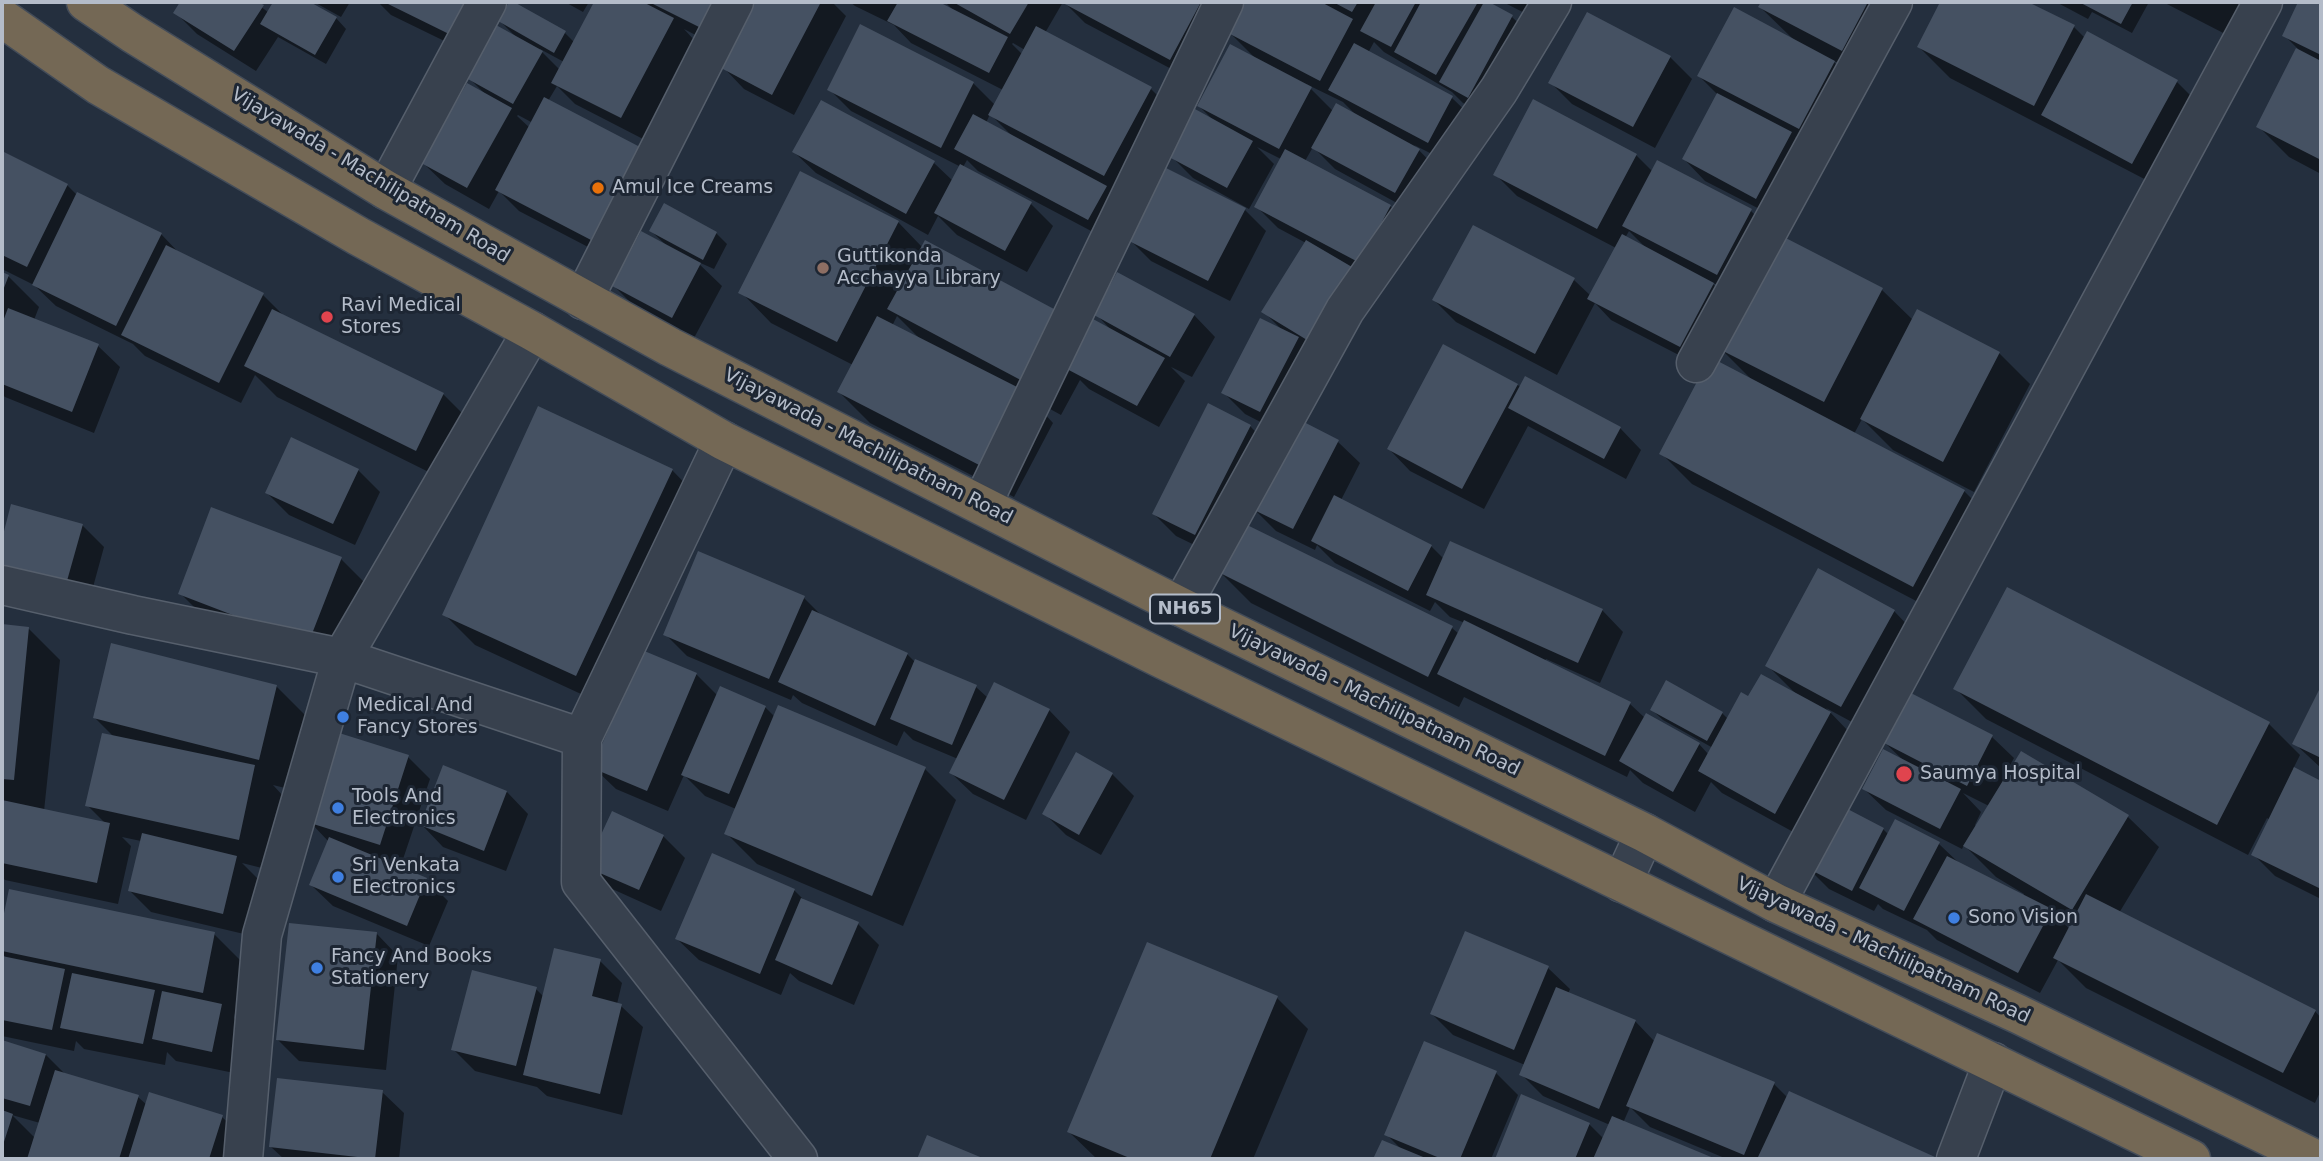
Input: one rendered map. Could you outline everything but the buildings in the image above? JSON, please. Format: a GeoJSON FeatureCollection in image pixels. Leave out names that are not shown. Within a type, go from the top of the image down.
{"type":"FeatureCollection","features":[{"type":"Feature","properties":{"kind":"highway","name":"Vijayawada - Machilipatnam Road"},"geometry":{"type":"LineString","coordinates":[[86,2],[386,190],[670,347],[1181,607],[1645,833],[1776,903],[2018,1014],[2315,1159]]}},
{"type":"Feature","properties":{"kind":"highway","name":"NH65"},"geometry":{"type":"LineString","coordinates":[[2,18],[98,85],[358,236],[532,331],[724,441],[1160,658],[2192,1159]]}},
{"type":"Feature","properties":{"kind":"street"},"geometry":{"type":"LineString","coordinates":[[386,190],[487,2]]}},
{"type":"Feature","properties":{"kind":"street"},"geometry":{"type":"LineString","coordinates":[[583,300],[734,2]]}},
{"type":"Feature","properties":{"kind":"street"},"geometry":{"type":"LineString","coordinates":[[982,504],[1224,2]]}},
{"type":"Feature","properties":{"kind":"street"},"geometry":{"type":"LineString","coordinates":[[1181,607],[1345,310],[1499,90],[1552,2]]}},
{"type":"Feature","properties":{"kind":"street"},"geometry":{"type":"LineString","coordinates":[[1696,363],[1893,2]]}},
{"type":"Feature","properties":{"kind":"street"},"geometry":{"type":"LineString","coordinates":[[1776,903],[2263,2]]}},
{"type":"Feature","properties":{"kind":"street"},"geometry":{"type":"LineString","coordinates":[[243,1159],[262,935],[342,658],[532,331]]}},
{"type":"Feature","properties":{"kind":"street"},"geometry":{"type":"LineString","coordinates":[[724,441],[582,738],[582,882],[798,1159]]}},
{"type":"Feature","properties":{"kind":"street"},"geometry":{"type":"LineString","coordinates":[[2,584],[133,615],[342,658],[582,738]]}},
{"type":"Feature","properties":{"kind":"street"},"geometry":{"type":"LineString","coordinates":[[1622,883],[1645,833]]}},
{"type":"Feature","properties":{"kind":"street"},"geometry":{"type":"LineString","coordinates":[[1956,1159],[1993,1062]]}},
{"type":"Feature","properties":{"kind":"place","name":"Amul Ice Creams"},"geometry":{"type":"Point","coordinates":[598,188]}},
{"type":"Feature","properties":{"kind":"place","name":"Guttikonda Acchayya Library"},"geometry":{"type":"Point","coordinates":[823,268]}},
{"type":"Feature","properties":{"kind":"place","name":"Ravi Medical Stores"},"geometry":{"type":"Point","coordinates":[327,317]}},
{"type":"Feature","properties":{"kind":"place","name":"Medical And Fancy Stores"},"geometry":{"type":"Point","coordinates":[343,717]}},
{"type":"Feature","properties":{"kind":"place","name":"Saumya Hospital"},"geometry":{"type":"Point","coordinates":[1904,774]}},
{"type":"Feature","properties":{"kind":"place","name":"Tools And Electronics"},"geometry":{"type":"Point","coordinates":[338,808]}},
{"type":"Feature","properties":{"kind":"place","name":"Sri Venkata Electronics"},"geometry":{"type":"Point","coordinates":[338,877]}},
{"type":"Feature","properties":{"kind":"place","name":"Sono Vision"},"geometry":{"type":"Point","coordinates":[1954,918]}},
{"type":"Feature","properties":{"kind":"place","name":"Fancy And Books Stationery"},"geometry":{"type":"Point","coordinates":[317,968]}}]}
